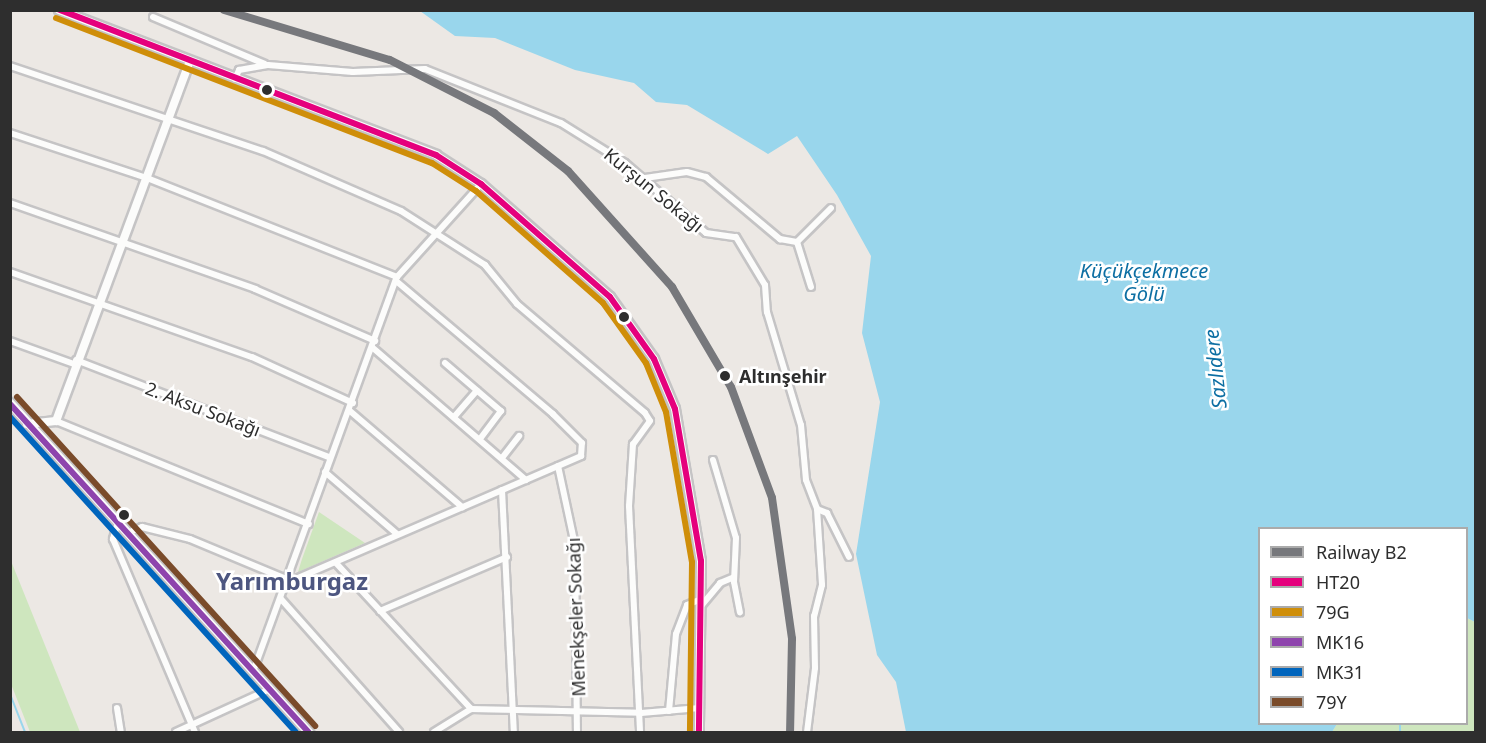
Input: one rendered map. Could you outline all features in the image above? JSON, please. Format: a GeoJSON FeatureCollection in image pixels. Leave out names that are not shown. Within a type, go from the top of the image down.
{"type":"FeatureCollection","features":[{"type":"Feature","properties":{"kind":"main road"},"geometry":{"type":"LineString","coordinates":[[10,403],[27,424],[119,519],[308,732]]}},
{"type":"Feature","properties":{"kind":"street"},"geometry":{"type":"LineString","coordinates":[[59,10],[189,63],[436,155],[481,184],[610,297],[663,376],[692,494],[701,603],[699,732]]}},
{"type":"Feature","properties":{"kind":"street"},"geometry":{"type":"LineString","coordinates":[[153,17],[268,65]]}},
{"type":"Feature","properties":{"kind":"street"},"geometry":{"type":"LineString","coordinates":[[56,420],[75,362],[169,121],[189,63]]}},
{"type":"Feature","properties":{"kind":"street","name":"Kurşun Sokağı"},"geometry":{"type":"LineString","coordinates":[[235,79],[239,70],[268,65],[353,72],[425,69],[561,123],[645,178],[706,233],[736,237],[758,267],[787,366],[801,425],[806,480],[817,509],[823,566],[807,732]]}},
{"type":"Feature","properties":{"kind":"street"},"geometry":{"type":"LineString","coordinates":[[10,66],[304,168],[401,211],[485,265],[517,304],[650,421],[633,444],[629,506],[641,713],[640,732]]}},
{"type":"Feature","properties":{"kind":"street"},"geometry":{"type":"LineString","coordinates":[[10,134],[147,178],[396,279],[582,443],[581,456],[336,563],[288,581],[190,539],[142,527],[130,532]]}},
{"type":"Feature","properties":{"kind":"street"},"geometry":{"type":"LineString","coordinates":[[645,178],[687,172],[706,177],[780,239],[797,242]]}},
{"type":"Feature","properties":{"kind":"street"},"geometry":{"type":"LineString","coordinates":[[254,669],[309,524],[329,457],[354,403],[396,279],[438,235],[481,184]]}},
{"type":"Feature","properties":{"kind":"street"},"geometry":{"type":"LineString","coordinates":[[10,203],[120,244],[255,289],[374,345],[526,480]]}},
{"type":"Feature","properties":{"kind":"street"},"geometry":{"type":"LineString","coordinates":[[797,242],[831,208]]}},
{"type":"Feature","properties":{"kind":"street"},"geometry":{"type":"LineString","coordinates":[[797,242],[811,287]]}},
{"type":"Feature","properties":{"kind":"street"},"geometry":{"type":"LineString","coordinates":[[10,272],[252,357],[354,403]]}},
{"type":"Feature","properties":{"kind":"street","name":"2. Aksu Sokağı"},"geometry":{"type":"LineString","coordinates":[[10,341],[75,362],[329,457]]}},
{"type":"Feature","properties":{"kind":"street"},"geometry":{"type":"LineString","coordinates":[[446,363],[501,411],[480,440]]}},
{"type":"Feature","properties":{"kind":"street"},"geometry":{"type":"LineString","coordinates":[[454,417],[477,392]]}},
{"type":"Feature","properties":{"kind":"street"},"geometry":{"type":"LineString","coordinates":[[350,411],[462,507]]}},
{"type":"Feature","properties":{"kind":"street"},"geometry":{"type":"LineString","coordinates":[[27,424],[56,420],[309,524]]}},
{"type":"Feature","properties":{"kind":"street"},"geometry":{"type":"LineString","coordinates":[[502,458],[519,436]]}},
{"type":"Feature","properties":{"kind":"street"},"geometry":{"type":"LineString","coordinates":[[713,460],[736,538],[734,577],[740,612]]}},
{"type":"Feature","properties":{"kind":"street","name":"Menekşeler Sokağı"},"geometry":{"type":"LineString","coordinates":[[558,466],[575,545],[579,712],[577,732]]}},
{"type":"Feature","properties":{"kind":"street"},"geometry":{"type":"LineString","coordinates":[[325,472],[398,534]]}},
{"type":"Feature","properties":{"kind":"street"},"geometry":{"type":"LineString","coordinates":[[502,490],[515,711],[514,732]]}},
{"type":"Feature","properties":{"kind":"street","name":"Kurşun Sokağı"},"geometry":{"type":"LineString","coordinates":[[817,509],[827,513],[849,557]]}},
{"type":"Feature","properties":{"kind":"street"},"geometry":{"type":"LineString","coordinates":[[119,519],[113,539],[194,729]]}},
{"type":"Feature","properties":{"kind":"street"},"geometry":{"type":"LineString","coordinates":[[380,611],[507,557]]}},
{"type":"Feature","properties":{"kind":"street"},"geometry":{"type":"LineString","coordinates":[[336,563],[471,710]]}},
{"type":"Feature","properties":{"kind":"street"},"geometry":{"type":"LineString","coordinates":[[669,711],[676,634],[687,605],[701,603],[720,583],[734,577]]}},
{"type":"Feature","properties":{"kind":"street"},"geometry":{"type":"LineString","coordinates":[[281,599],[399,732]]}},
{"type":"Feature","properties":{"kind":"street"},"geometry":{"type":"LineString","coordinates":[[176,732],[194,729],[270,689]]}},
{"type":"Feature","properties":{"kind":"street"},"geometry":{"type":"LineString","coordinates":[[117,708],[121,732]]}},
{"type":"Feature","properties":{"kind":"street"},"geometry":{"type":"LineString","coordinates":[[434,732],[471,710],[641,713],[700,708]]}},
{"type":"Feature","properties":{"kind":"green space"},"geometry":{"type":"Polygon","coordinates":[[[319,512],[365,543],[298,572],[302,559],[319,512]]]}},
{"type":"Feature","properties":{"kind":"green space"},"geometry":{"type":"Polygon","coordinates":[[[11,561],[80,732],[30,732],[11,684],[11,561]]]}},
{"type":"Feature","properties":{"kind":"green space"},"geometry":{"type":"Polygon","coordinates":[[[1468,618],[1475,622],[1475,732],[1332,732],[1336,725],[1468,725],[1468,618]]]}},
{"type":"Feature","properties":{"kind":"water","name":"Küçükçekmece Gölü"},"geometry":{"type":"Polygon","coordinates":[[[420,11],[1475,11],[1475,622],[1468,618],[1468,527],[1258,527],[1258,725],[1336,725],[1332,732],[906,732],[896,682],[877,655],[856,554],[880,402],[862,333],[871,256],[837,195],[797,136],[768,154],[687,105],[656,102],[634,83],[575,70],[495,38],[455,36],[420,11]]]}},
{"type":"Feature","properties":{"kind":"waterway"},"geometry":{"type":"LineString","coordinates":[[10,694],[25,732]]}},
{"type":"Feature","properties":{"kind":"waterway"},"geometry":{"type":"LineString","coordinates":[[1400,725],[1400,732]]}},
{"type":"Feature","properties":{"kind":"rail line","name":"B2"},"geometry":{"type":"LineString","coordinates":[[224,10],[390,60],[494,113],[568,171],[672,287],[731,387],[772,498],[792,639],[790,732]]}},
{"type":"Feature","properties":{"kind":"transit line","name":"HT20"},"geometry":{"type":"LineString","coordinates":[[60,10],[436,155],[481,184],[610,297],[654,359],[675,409],[701,561],[699,732]]}},
{"type":"Feature","properties":{"kind":"transit line","name":"79G"},"geometry":{"type":"LineString","coordinates":[[56,18],[432,163],[476,191],[603,303],[646,363],[666,412],[692,562],[690,732]]}},
{"type":"Feature","properties":{"kind":"transit line","name":"79Y"},"geometry":{"type":"LineString","coordinates":[[17,397],[315,726]]}},
{"type":"Feature","properties":{"kind":"transit line","name":"MK16"},"geometry":{"type":"LineString","coordinates":[[10,404],[308,732]]}},
{"type":"Feature","properties":{"kind":"transit line","name":"MK31"},"geometry":{"type":"LineString","coordinates":[[10,417],[296,732]]}},
{"type":"Feature","properties":{"kind":"place","name":"Altınşehir"},"geometry":{"type":"Point","coordinates":[725,376]}},
{"type":"Feature","properties":{"kind":"district","name":"Yarımburgaz"},"geometry":{"type":"Point","coordinates":[292,581]}},
{"type":"Feature","properties":{"kind":"water label","name":"Sazlıdere"},"geometry":{"type":"Point","coordinates":[1215,369]}}]}
